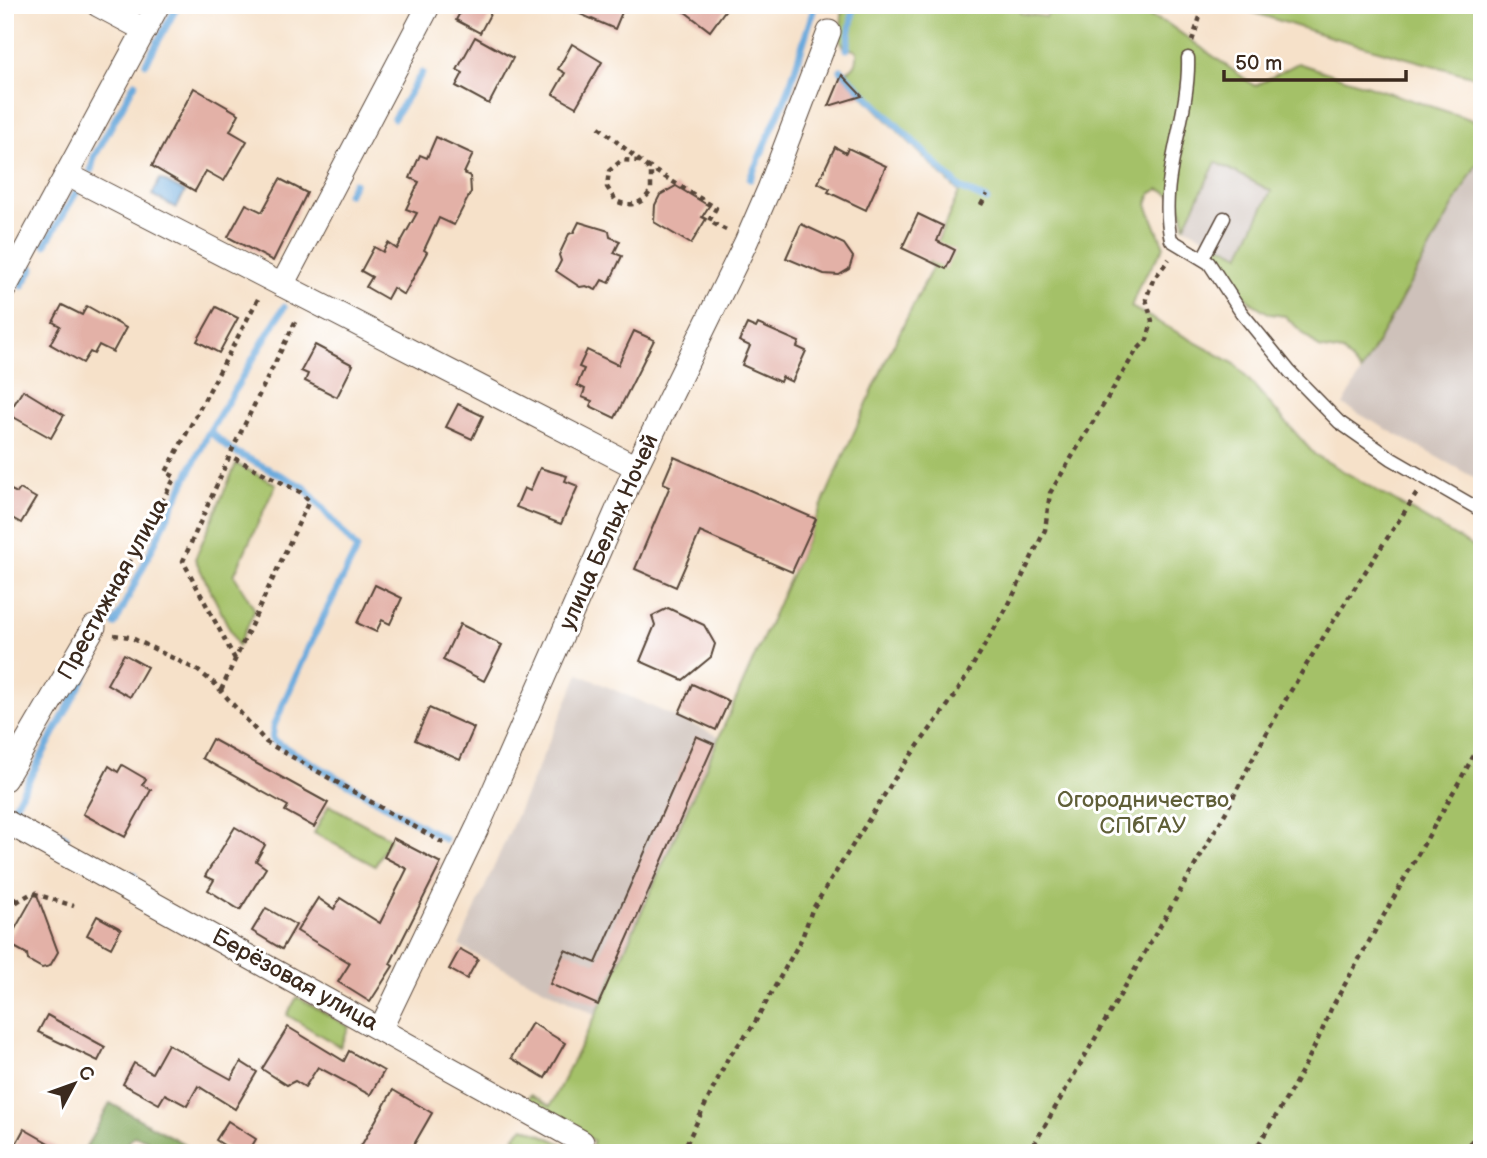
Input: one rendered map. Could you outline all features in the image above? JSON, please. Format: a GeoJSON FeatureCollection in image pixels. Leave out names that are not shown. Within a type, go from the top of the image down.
{"type":"FeatureCollection","features":[{"type":"Feature","properties":{"kind":"street"},"geometry":{"type":"LineString","coordinates":[[98,5],[145,30]]}},
{"type":"Feature","properties":{"kind":"street"},"geometry":{"type":"LineString","coordinates":[[5,288],[158,5]]}},
{"type":"Feature","properties":{"kind":"street"},"geometry":{"type":"LineString","coordinates":[[282,285],[429,5]]}},
{"type":"Feature","properties":{"kind":"street","name":"улица Белых Ночей"},"geometry":{"type":"LineString","coordinates":[[381,1028],[464,855],[636,467],[769,189],[829,32]]}},
{"type":"Feature","properties":{"kind":"street"},"geometry":{"type":"LineString","coordinates":[[68,175],[636,467]]}},
{"type":"Feature","properties":{"kind":"street","name":"Престижная улица"},"geometry":{"type":"LineString","coordinates":[[5,779],[100,630]]}},
{"type":"Feature","properties":{"kind":"street","name":"Берёзовая улица"},"geometry":{"type":"LineString","coordinates":[[5,821],[582,1142]]}},
{"type":"Feature","properties":{"kind":"lane"},"geometry":{"type":"LineString","coordinates":[[1188,58],[1189,87],[1171,161],[1168,228],[1171,240],[1203,258],[1290,372],[1339,422],[1482,511]]}},
{"type":"Feature","properties":{"kind":"lane"},"geometry":{"type":"LineString","coordinates":[[1203,258],[1224,218]]}},
{"type":"Feature","properties":{"kind":"path"},"geometry":{"type":"LineString","coordinates":[[1188,58],[1204,5]]}},
{"type":"Feature","properties":{"kind":"path"},"geometry":{"type":"LineString","coordinates":[[598,127],[646,166],[716,208],[709,221],[726,230]]}},
{"type":"Feature","properties":{"kind":"path"},"geometry":{"type":"LineString","coordinates":[[639,161],[622,160],[609,171],[607,187],[616,201],[632,205],[647,197],[652,181],[646,166]]}},
{"type":"Feature","properties":{"kind":"path"},"geometry":{"type":"LineString","coordinates":[[981,205],[987,194]]}},
{"type":"Feature","properties":{"kind":"path"},"geometry":{"type":"LineString","coordinates":[[682,1153],[728,1058],[753,1026],[802,938],[812,910],[900,770],[954,697],[1009,604],[1045,530],[1050,493],[1136,351],[1147,340],[1152,321],[1146,299],[1153,280],[1178,246]]}},
{"type":"Feature","properties":{"kind":"path","name":"Престижная улица"},"geometry":{"type":"LineString","coordinates":[[100,630],[175,477],[166,472],[263,291],[282,285]]}},
{"type":"Feature","properties":{"kind":"path"},"geometry":{"type":"LineString","coordinates":[[235,659],[183,561],[230,456],[307,298]]}},
{"type":"Feature","properties":{"kind":"path"},"geometry":{"type":"LineString","coordinates":[[221,691],[309,501],[300,492],[230,456]]}},
{"type":"Feature","properties":{"kind":"path"},"geometry":{"type":"LineString","coordinates":[[1029,1153],[1227,810],[1254,755],[1345,603],[1427,479]]}},
{"type":"Feature","properties":{"kind":"path"},"geometry":{"type":"LineString","coordinates":[[100,630],[130,637],[197,670],[221,691],[266,742],[464,855]]}},
{"type":"Feature","properties":{"kind":"path"},"geometry":{"type":"LineString","coordinates":[[1253,1153],[1320,1037],[1331,1009],[1482,741]]}},
{"type":"Feature","properties":{"kind":"path"},"geometry":{"type":"LineString","coordinates":[[5,917],[8,907],[32,893],[74,906]]}},
{"type":"Feature","properties":{"kind":"path"},"geometry":{"type":"LineString","coordinates":[[5,894],[18,901]]}},
{"type":"Feature","properties":{"kind":"path"},"geometry":{"type":"LineString","coordinates":[[1465,1153],[1482,1123]]}},
{"type":"Feature","properties":{"kind":"shaded area"},"geometry":{"type":"Polygon","coordinates":[[[1215,162],[1271,191],[1240,255],[1184,227],[1215,162]]]}},
{"type":"Feature","properties":{"kind":"shaded area"},"geometry":{"type":"Polygon","coordinates":[[[1476,165],[1482,168],[1482,482],[1343,405],[1476,165]]]}},
{"type":"Feature","properties":{"kind":"shaded area"},"geometry":{"type":"Polygon","coordinates":[[[579,674],[718,736],[596,1015],[459,946],[579,674]]]}},
{"type":"Feature","properties":{"kind":"green space","name":"Огородничество СПбГАУ"},"geometry":{"type":"Polygon","coordinates":[[[843,5],[1020,5],[1020,13],[1046,17],[1054,5],[1124,5],[1168,24],[1255,86],[1298,63],[1482,123],[1482,168],[1476,165],[1361,372],[1343,352],[1319,348],[1285,316],[1270,314],[1252,303],[1229,279],[1218,262],[1214,251],[1215,242],[1240,255],[1271,191],[1216,162],[1184,227],[1179,203],[1159,189],[1151,193],[1147,205],[1164,247],[1140,284],[1131,307],[1235,364],[1314,454],[1482,552],[1482,1153],[589,1153],[594,1141],[530,1108],[527,1101],[530,1095],[550,1106],[596,1015],[887,358],[933,266],[928,263],[959,192],[841,74],[854,66],[857,56],[857,51],[844,47],[840,39],[843,5]]]}},
{"type":"Feature","properties":{"kind":"green space"},"geometry":{"type":"Polygon","coordinates":[[[1230,5],[1482,5],[1482,79],[1324,35],[1230,5]]]}},
{"type":"Feature","properties":{"kind":"green space"},"geometry":{"type":"Polygon","coordinates":[[[236,464],[276,484],[234,575],[255,610],[238,646],[195,559],[236,464]]]}},
{"type":"Feature","properties":{"kind":"green space"},"geometry":{"type":"Polygon","coordinates":[[[329,805],[390,838],[375,866],[314,833],[329,805]]]}},
{"type":"Feature","properties":{"kind":"green space"},"geometry":{"type":"Polygon","coordinates":[[[297,997],[349,1027],[340,1047],[287,1015],[297,997]]]}},
{"type":"Feature","properties":{"kind":"green space"},"geometry":{"type":"Polygon","coordinates":[[[110,1103],[186,1145],[183,1153],[153,1153],[147,1140],[134,1136],[117,1153],[83,1153],[110,1103]]]}},
{"type":"Feature","properties":{"kind":"green space"},"geometry":{"type":"Polygon","coordinates":[[[524,1127],[565,1145],[572,1153],[542,1153],[514,1137],[524,1127]]]}},
{"type":"Feature","properties":{"kind":"water"},"geometry":{"type":"Polygon","coordinates":[[[160,179],[185,192],[176,208],[152,195],[160,179]]]}},
{"type":"Feature","properties":{"kind":"building"},"geometry":{"type":"Polygon","coordinates":[[[464,5],[495,5],[480,33],[456,20],[464,5]]]}},
{"type":"Feature","properties":{"kind":"building"},"geometry":{"type":"Polygon","coordinates":[[[559,5],[625,5],[615,29],[559,5]]]}},
{"type":"Feature","properties":{"kind":"building"},"geometry":{"type":"Polygon","coordinates":[[[676,5],[729,5],[710,31],[676,5]]]}},
{"type":"Feature","properties":{"kind":"building"},"geometry":{"type":"Polygon","coordinates":[[[475,37],[513,58],[489,104],[456,86],[463,73],[457,70],[475,37]]]}},
{"type":"Feature","properties":{"kind":"building"},"geometry":{"type":"Polygon","coordinates":[[[572,44],[602,62],[576,107],[553,94],[565,73],[558,69],[572,44]]]}},
{"type":"Feature","properties":{"kind":"building"},"geometry":{"type":"Polygon","coordinates":[[[842,75],[862,96],[829,106],[842,75]]]}},
{"type":"Feature","properties":{"kind":"building"},"geometry":{"type":"Polygon","coordinates":[[[194,88],[239,114],[230,131],[247,141],[224,181],[206,171],[195,191],[152,166],[194,88]]]}},
{"type":"Feature","properties":{"kind":"building"},"geometry":{"type":"Polygon","coordinates":[[[436,137],[473,154],[464,173],[470,176],[471,192],[454,225],[439,218],[424,250],[427,252],[404,295],[393,288],[387,299],[366,287],[372,277],[361,271],[374,247],[383,252],[388,243],[397,249],[417,213],[406,209],[419,182],[410,178],[420,155],[427,158],[436,137]]]}},
{"type":"Feature","properties":{"kind":"building"},"geometry":{"type":"Polygon","coordinates":[[[835,147],[846,153],[848,148],[886,166],[866,210],[828,192],[830,189],[818,183],[835,147]]]}},
{"type":"Feature","properties":{"kind":"building"},"geometry":{"type":"Polygon","coordinates":[[[280,179],[307,193],[273,261],[228,237],[246,204],[262,212],[280,179]]]}},
{"type":"Feature","properties":{"kind":"building"},"geometry":{"type":"Polygon","coordinates":[[[676,186],[709,206],[702,217],[706,219],[691,244],[654,222],[655,205],[660,195],[676,186]]]}},
{"type":"Feature","properties":{"kind":"building"},"geometry":{"type":"Polygon","coordinates":[[[918,214],[943,226],[937,241],[955,250],[946,269],[902,248],[918,214]]]}},
{"type":"Feature","properties":{"kind":"building"},"geometry":{"type":"Polygon","coordinates":[[[579,222],[609,231],[610,237],[620,241],[614,253],[622,256],[609,283],[602,280],[596,290],[580,287],[556,271],[561,261],[559,255],[569,234],[574,232],[579,222]]]}},
{"type":"Feature","properties":{"kind":"building"},"geometry":{"type":"Polygon","coordinates":[[[801,224],[844,244],[853,257],[849,269],[839,275],[824,274],[786,258],[801,224]]]}},
{"type":"Feature","properties":{"kind":"building"},"geometry":{"type":"Polygon","coordinates":[[[62,305],[82,315],[87,306],[126,328],[113,352],[99,345],[94,354],[90,352],[83,363],[50,344],[60,326],[53,322],[62,305]]]}},
{"type":"Feature","properties":{"kind":"building"},"geometry":{"type":"Polygon","coordinates":[[[216,307],[238,318],[219,353],[197,341],[216,307]]]}},
{"type":"Feature","properties":{"kind":"building"},"geometry":{"type":"Polygon","coordinates":[[[747,324],[756,328],[758,324],[799,342],[797,347],[806,351],[792,382],[782,377],[780,382],[742,365],[750,346],[739,341],[747,324]]]}},
{"type":"Feature","properties":{"kind":"building"},"geometry":{"type":"Polygon","coordinates":[[[634,331],[654,340],[615,418],[590,406],[592,401],[582,397],[585,389],[577,385],[584,369],[579,367],[587,350],[618,365],[634,331]]]}},
{"type":"Feature","properties":{"kind":"building"},"geometry":{"type":"Polygon","coordinates":[[[315,345],[353,365],[337,397],[305,381],[308,374],[301,371],[315,345]]]}},
{"type":"Feature","properties":{"kind":"building"},"geometry":{"type":"Polygon","coordinates":[[[23,390],[64,415],[51,438],[8,414],[23,390]]]}},
{"type":"Feature","properties":{"kind":"building"},"geometry":{"type":"Polygon","coordinates":[[[458,404],[483,416],[472,439],[446,427],[458,404]]]}},
{"type":"Feature","properties":{"kind":"building"},"geometry":{"type":"Polygon","coordinates":[[[674,457],[816,519],[792,572],[700,532],[676,587],[635,569],[670,486],[663,483],[674,457]]]}},
{"type":"Feature","properties":{"kind":"building"},"geometry":{"type":"Polygon","coordinates":[[[540,468],[567,476],[565,481],[578,486],[561,524],[516,507],[524,488],[530,491],[540,468]]]}},
{"type":"Feature","properties":{"kind":"building"},"geometry":{"type":"Polygon","coordinates":[[[5,487],[17,493],[20,489],[36,498],[21,523],[5,514],[5,487]]]}},
{"type":"Feature","properties":{"kind":"building"},"geometry":{"type":"Polygon","coordinates":[[[375,585],[402,598],[390,624],[382,620],[376,632],[357,623],[375,585]]]}},
{"type":"Feature","properties":{"kind":"building"},"geometry":{"type":"Polygon","coordinates":[[[668,608],[704,625],[715,644],[711,657],[683,680],[640,661],[655,625],[652,616],[668,608]]]}},
{"type":"Feature","properties":{"kind":"building"},"geometry":{"type":"Polygon","coordinates":[[[460,624],[502,645],[484,681],[443,660],[460,624]]]}},
{"type":"Feature","properties":{"kind":"building"},"geometry":{"type":"Polygon","coordinates":[[[124,654],[147,667],[130,697],[107,684],[124,654]]]}},
{"type":"Feature","properties":{"kind":"building"},"geometry":{"type":"Polygon","coordinates":[[[692,684],[729,701],[716,730],[679,713],[692,684]]]}},
{"type":"Feature","properties":{"kind":"building"},"geometry":{"type":"Polygon","coordinates":[[[429,708],[474,728],[460,760],[415,740],[429,708]]]}},
{"type":"Feature","properties":{"kind":"building"},"geometry":{"type":"Polygon","coordinates":[[[696,736],[714,744],[598,1005],[550,984],[565,950],[596,963],[696,736]]]}},
{"type":"Feature","properties":{"kind":"building"},"geometry":{"type":"Polygon","coordinates":[[[212,739],[328,803],[314,827],[285,811],[288,806],[202,758],[212,739]]]}},
{"type":"Feature","properties":{"kind":"building"},"geometry":{"type":"Polygon","coordinates":[[[122,765],[146,779],[142,785],[151,790],[125,837],[83,814],[109,766],[118,772],[122,765]]]}},
{"type":"Feature","properties":{"kind":"building"},"geometry":{"type":"Polygon","coordinates":[[[235,827],[265,845],[256,861],[266,868],[240,910],[208,890],[214,880],[205,876],[235,827]]]}},
{"type":"Feature","properties":{"kind":"building"},"geometry":{"type":"Polygon","coordinates":[[[393,838],[441,863],[390,964],[393,966],[370,1002],[338,982],[350,963],[297,931],[318,898],[334,909],[340,898],[380,923],[407,869],[384,857],[393,838]]]}},
{"type":"Feature","properties":{"kind":"building"},"geometry":{"type":"Polygon","coordinates":[[[36,892],[58,952],[50,966],[42,968],[28,960],[27,954],[7,943],[36,892]]]}},
{"type":"Feature","properties":{"kind":"building"},"geometry":{"type":"Polygon","coordinates":[[[266,908],[296,925],[282,949],[252,931],[266,908]]]}},
{"type":"Feature","properties":{"kind":"building"},"geometry":{"type":"Polygon","coordinates":[[[97,916],[121,929],[111,948],[87,935],[97,916]]]}},
{"type":"Feature","properties":{"kind":"building"},"geometry":{"type":"Polygon","coordinates":[[[460,949],[478,959],[467,979],[449,969],[460,949]]]}},
{"type":"Feature","properties":{"kind":"building"},"geometry":{"type":"Polygon","coordinates":[[[47,1015],[105,1047],[98,1061],[38,1032],[47,1015]]]}},
{"type":"Feature","properties":{"kind":"building"},"geometry":{"type":"Polygon","coordinates":[[[532,1023],[565,1043],[545,1078],[511,1058],[532,1023]]]}},
{"type":"Feature","properties":{"kind":"building"},"geometry":{"type":"Polygon","coordinates":[[[288,1027],[344,1061],[349,1051],[384,1071],[370,1095],[318,1067],[305,1087],[295,1081],[287,1085],[262,1069],[288,1027]]]}},
{"type":"Feature","properties":{"kind":"building"},"geometry":{"type":"Polygon","coordinates":[[[168,1044],[231,1079],[241,1062],[257,1072],[235,1109],[198,1086],[187,1106],[165,1094],[159,1104],[123,1084],[134,1063],[152,1073],[168,1044]]]}},
{"type":"Feature","properties":{"kind":"building"},"geometry":{"type":"Polygon","coordinates":[[[393,1090],[432,1113],[409,1153],[357,1153],[393,1090]]]}},
{"type":"Feature","properties":{"kind":"building"},"geometry":{"type":"Polygon","coordinates":[[[228,1121],[256,1139],[248,1153],[236,1153],[216,1140],[228,1121]]]}},
{"type":"Feature","properties":{"kind":"building"},"geometry":{"type":"Polygon","coordinates":[[[24,1129],[66,1153],[11,1153],[24,1129]]]}},
{"type":"Feature","properties":{"kind":"waterway"},"geometry":{"type":"LineString","coordinates":[[146,63],[178,5]]}},
{"type":"Feature","properties":{"kind":"waterway"},"geometry":{"type":"LineString","coordinates":[[750,179],[788,92],[815,5]]}},
{"type":"Feature","properties":{"kind":"waterway"},"geometry":{"type":"LineString","coordinates":[[847,49],[854,5]]}},
{"type":"Feature","properties":{"kind":"waterway"},"geometry":{"type":"LineString","coordinates":[[841,70],[960,188],[987,200]]}},
{"type":"Feature","properties":{"kind":"waterway"},"geometry":{"type":"LineString","coordinates":[[394,118],[422,73]]}},
{"type":"Feature","properties":{"kind":"waterway"},"geometry":{"type":"LineString","coordinates":[[91,170],[94,157],[135,83]]}},
{"type":"Feature","properties":{"kind":"waterway"},"geometry":{"type":"LineString","coordinates":[[348,194],[354,183]]}},
{"type":"Feature","properties":{"kind":"waterway"},"geometry":{"type":"LineString","coordinates":[[45,245],[76,193]]}},
{"type":"Feature","properties":{"kind":"waterway"},"geometry":{"type":"LineString","coordinates":[[22,286],[33,268]]}},
{"type":"Feature","properties":{"kind":"waterway"},"geometry":{"type":"LineString","coordinates":[[5,316],[11,305]]}},
{"type":"Feature","properties":{"kind":"waterway"},"geometry":{"type":"LineString","coordinates":[[115,624],[207,436],[284,307]]}},
{"type":"Feature","properties":{"kind":"waterway"},"geometry":{"type":"LineString","coordinates":[[210,432],[229,448]]}},
{"type":"Feature","properties":{"kind":"waterway"},"geometry":{"type":"LineString","coordinates":[[235,452],[304,487],[357,549],[309,646],[274,725],[272,740],[444,839]]}},
{"type":"Feature","properties":{"kind":"waterway"},"geometry":{"type":"LineString","coordinates":[[12,811],[86,674]]}},
{"type":"Feature","properties":{"kind":"waterway"},"geometry":{"type":"LineString","coordinates":[[15,808],[66,837]]}},
{"type":"Feature","properties":{"kind":"waterway"},"geometry":{"type":"LineString","coordinates":[[129,874],[134,876]]}}]}
